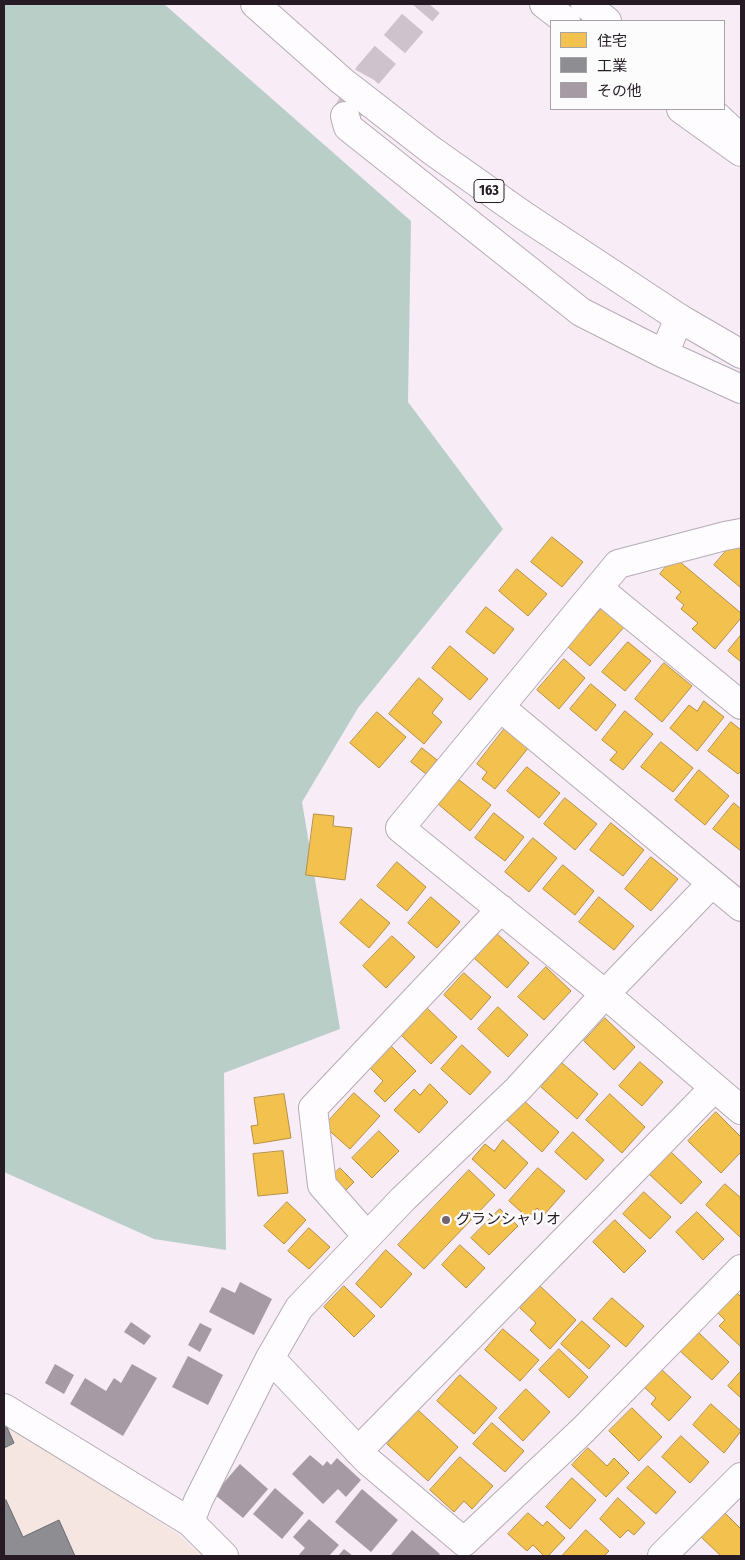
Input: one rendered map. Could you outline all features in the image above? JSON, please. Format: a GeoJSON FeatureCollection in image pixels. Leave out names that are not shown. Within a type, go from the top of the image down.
{"type":"FeatureCollection","features":[{"type":"Feature","properties":{"kind":"main road","name":"163"},"geometry":{"type":"LineString","coordinates":[[255,4],[342,80],[431,150],[523,215],[679,318],[741,354]]}},
{"type":"Feature","properties":{"kind":"main road"},"geometry":{"type":"LineString","coordinates":[[544,4],[565,20]]}},
{"type":"Feature","properties":{"kind":"main road"},"geometry":{"type":"LineString","coordinates":[[585,4],[606,20]]}},
{"type":"Feature","properties":{"kind":"main road"},"geometry":{"type":"LineString","coordinates":[[682,110],[741,152]]}},
{"type":"Feature","properties":{"kind":"main road"},"geometry":{"type":"LineString","coordinates":[[710,110],[741,139]]}},
{"type":"Feature","properties":{"kind":"main road"},"geometry":{"type":"LineString","coordinates":[[345,116],[348,127],[581,312],[664,354],[741,389]]}},
{"type":"Feature","properties":{"kind":"main road"},"geometry":{"type":"LineString","coordinates":[[664,354],[679,318]]}},
{"type":"Feature","properties":{"kind":"main road"},"geometry":{"type":"LineString","coordinates":[[741,534],[725,536],[618,564],[400,828],[605,994],[741,1110]]}},
{"type":"Feature","properties":{"kind":"main road"},"geometry":{"type":"LineString","coordinates":[[598,588],[741,704]]}},
{"type":"Feature","properties":{"kind":"main road"},"geometry":{"type":"LineString","coordinates":[[500,707],[741,907]]}},
{"type":"Feature","properties":{"kind":"main road"},"geometry":{"type":"LineString","coordinates":[[190,1522],[198,1501],[270,1358],[299,1308],[403,1199],[518,1089],[605,994],[712,883]]}},
{"type":"Feature","properties":{"kind":"main road"},"geometry":{"type":"LineString","coordinates":[[367,1236],[322,1185],[313,1108],[501,909]]}},
{"type":"Feature","properties":{"kind":"main road"},"geometry":{"type":"LineString","coordinates":[[358,1451],[714,1088]]}},
{"type":"Feature","properties":{"kind":"main road"},"geometry":{"type":"LineString","coordinates":[[270,1358],[368,1461],[464,1542],[583,1430],[741,1269]]}},
{"type":"Feature","properties":{"kind":"main road"},"geometry":{"type":"LineString","coordinates":[[4,1408],[190,1522],[224,1556]]}},
{"type":"Feature","properties":{"kind":"main road"},"geometry":{"type":"LineString","coordinates":[[662,1556],[741,1477]]}},
{"type":"Feature","properties":{"kind":"shaded area"},"geometry":{"type":"Polygon","coordinates":[[[4,1422],[174,1531],[202,1556],[4,1556],[4,1422]]]}},
{"type":"Feature","properties":{"kind":"green space"},"geometry":{"type":"Polygon","coordinates":[[[4,4],[164,4],[411,221],[408,402],[503,529],[358,708],[302,802],[340,1029],[224,1073],[226,1250],[154,1239],[4,1172],[4,4]]]}},
{"type":"Feature","properties":{"kind":"building: 住宅"},"geometry":{"type":"Polygon","coordinates":[[[552,537],[583,562],[562,587],[531,562],[552,537]]]}},
{"type":"Feature","properties":{"kind":"building: 住宅"},"geometry":{"type":"Polygon","coordinates":[[[734,542],[741,548],[741,588],[714,565],[734,542]]]}},
{"type":"Feature","properties":{"kind":"building: 住宅"},"geometry":{"type":"Polygon","coordinates":[[[674,557],[741,613],[741,618],[715,649],[692,629],[698,623],[681,609],[684,605],[676,598],[681,592],[660,574],[674,557]]]}},
{"type":"Feature","properties":{"kind":"building: 住宅"},"geometry":{"type":"Polygon","coordinates":[[[517,569],[547,594],[528,616],[499,591],[517,569]]]}},
{"type":"Feature","properties":{"kind":"building: 住宅"},"geometry":{"type":"Polygon","coordinates":[[[486,607],[514,629],[494,654],[466,632],[486,607]]]}},
{"type":"Feature","properties":{"kind":"building: 住宅"},"geometry":{"type":"Polygon","coordinates":[[[602,608],[624,627],[590,666],[568,647],[602,608]]]}},
{"type":"Feature","properties":{"kind":"building: 住宅"},"geometry":{"type":"Polygon","coordinates":[[[741,635],[741,662],[728,651],[741,635]]]}},
{"type":"Feature","properties":{"kind":"building: 住宅"},"geometry":{"type":"Polygon","coordinates":[[[628,642],[651,661],[625,691],[602,672],[628,642]]]}},
{"type":"Feature","properties":{"kind":"building: 住宅"},"geometry":{"type":"Polygon","coordinates":[[[450,646],[488,679],[470,700],[432,668],[450,646]]]}},
{"type":"Feature","properties":{"kind":"building: 住宅"},"geometry":{"type":"Polygon","coordinates":[[[564,659],[585,678],[559,709],[537,690],[564,659]]]}},
{"type":"Feature","properties":{"kind":"building: 住宅"},"geometry":{"type":"Polygon","coordinates":[[[664,663],[692,686],[662,722],[635,699],[664,663]]]}},
{"type":"Feature","properties":{"kind":"building: 住宅"},"geometry":{"type":"Polygon","coordinates":[[[419,678],[443,699],[432,713],[442,722],[424,744],[389,714],[419,678]]]}},
{"type":"Feature","properties":{"kind":"building: 住宅"},"geometry":{"type":"Polygon","coordinates":[[[591,684],[616,705],[596,731],[570,709],[591,684]]]}},
{"type":"Feature","properties":{"kind":"building: 住宅"},"geometry":{"type":"Polygon","coordinates":[[[704,701],[724,717],[697,751],[670,728],[689,705],[697,711],[704,701]]]}},
{"type":"Feature","properties":{"kind":"building: 住宅"},"geometry":{"type":"Polygon","coordinates":[[[625,711],[653,734],[623,770],[610,760],[617,752],[602,740],[625,711]]]}},
{"type":"Feature","properties":{"kind":"building: 住宅"},"geometry":{"type":"Polygon","coordinates":[[[377,712],[406,737],[379,768],[350,743],[377,712]]]}},
{"type":"Feature","properties":{"kind":"building: 住宅"},"geometry":{"type":"Polygon","coordinates":[[[731,722],[741,730],[741,771],[738,774],[708,751],[731,722]]]}},
{"type":"Feature","properties":{"kind":"building: 住宅"},"geometry":{"type":"Polygon","coordinates":[[[505,728],[529,747],[495,789],[482,779],[487,772],[477,764],[505,728]]]}},
{"type":"Feature","properties":{"kind":"building: 住宅"},"geometry":{"type":"Polygon","coordinates":[[[661,742],[693,768],[673,792],[641,767],[661,742]]]}},
{"type":"Feature","properties":{"kind":"building: 住宅"},"geometry":{"type":"Polygon","coordinates":[[[422,748],[437,760],[426,774],[411,762],[422,748]]]}},
{"type":"Feature","properties":{"kind":"building: 住宅"},"geometry":{"type":"Polygon","coordinates":[[[527,767],[560,793],[539,818],[507,791],[527,767]]]}},
{"type":"Feature","properties":{"kind":"building: 住宅"},"geometry":{"type":"Polygon","coordinates":[[[699,770],[729,796],[705,825],[675,800],[699,770]]]}},
{"type":"Feature","properties":{"kind":"building: 住宅"},"geometry":{"type":"Polygon","coordinates":[[[458,779],[491,805],[470,831],[438,804],[458,779]]]}},
{"type":"Feature","properties":{"kind":"building: 住宅"},"geometry":{"type":"Polygon","coordinates":[[[565,798],[597,824],[575,850],[544,824],[565,798]]]}},
{"type":"Feature","properties":{"kind":"building: 住宅"},"geometry":{"type":"Polygon","coordinates":[[[734,803],[741,809],[741,851],[713,829],[734,803]]]}},
{"type":"Feature","properties":{"kind":"building: 住宅"},"geometry":{"type":"Polygon","coordinates":[[[494,813],[524,837],[505,861],[475,838],[494,813]]]}},
{"type":"Feature","properties":{"kind":"building: 住宅"},"geometry":{"type":"Polygon","coordinates":[[[314,814],[334,816],[333,826],[352,828],[345,880],[306,875],[314,814]]]}},
{"type":"Feature","properties":{"kind":"building: 住宅"},"geometry":{"type":"Polygon","coordinates":[[[611,823],[644,850],[623,876],[590,850],[611,823]]]}},
{"type":"Feature","properties":{"kind":"building: 住宅"},"geometry":{"type":"Polygon","coordinates":[[[533,838],[557,858],[529,892],[505,872],[533,838]]]}},
{"type":"Feature","properties":{"kind":"building: 住宅"},"geometry":{"type":"Polygon","coordinates":[[[651,857],[678,879],[651,911],[625,889],[651,857]]]}},
{"type":"Feature","properties":{"kind":"building: 住宅"},"geometry":{"type":"Polygon","coordinates":[[[397,862],[426,887],[407,911],[377,886],[397,862]]]}},
{"type":"Feature","properties":{"kind":"building: 住宅"},"geometry":{"type":"Polygon","coordinates":[[[563,865],[594,891],[575,915],[543,889],[563,865]]]}},
{"type":"Feature","properties":{"kind":"building: 住宅"},"geometry":{"type":"Polygon","coordinates":[[[431,897],[460,922],[437,948],[408,923],[431,897]]]}},
{"type":"Feature","properties":{"kind":"building: 住宅"},"geometry":{"type":"Polygon","coordinates":[[[599,897],[634,926],[614,950],[579,922],[599,897]]]}},
{"type":"Feature","properties":{"kind":"building: 住宅"},"geometry":{"type":"Polygon","coordinates":[[[361,899],[390,923],[369,948],[340,923],[361,899]]]}},
{"type":"Feature","properties":{"kind":"building: 住宅"},"geometry":{"type":"Polygon","coordinates":[[[495,932],[529,963],[507,988],[473,957],[495,932]]]}},
{"type":"Feature","properties":{"kind":"building: 住宅"},"geometry":{"type":"Polygon","coordinates":[[[392,936],[415,957],[386,988],[363,966],[392,936]]]}},
{"type":"Feature","properties":{"kind":"building: 住宅"},"geometry":{"type":"Polygon","coordinates":[[[546,967],[571,991],[544,1020],[518,997],[546,967]]]}},
{"type":"Feature","properties":{"kind":"building: 住宅"},"geometry":{"type":"Polygon","coordinates":[[[464,973],[491,997],[471,1020],[444,995],[464,973]]]}},
{"type":"Feature","properties":{"kind":"building: 住宅"},"geometry":{"type":"Polygon","coordinates":[[[426,1007],[457,1037],[431,1064],[400,1034],[426,1007]]]}},
{"type":"Feature","properties":{"kind":"building: 住宅"},"geometry":{"type":"Polygon","coordinates":[[[498,1007],[528,1035],[508,1057],[478,1029],[498,1007]]]}},
{"type":"Feature","properties":{"kind":"building: 住宅"},"geometry":{"type":"Polygon","coordinates":[[[605,1018],[635,1047],[614,1070],[584,1041],[605,1018]]]}},
{"type":"Feature","properties":{"kind":"building: 住宅"},"geometry":{"type":"Polygon","coordinates":[[[462,1045],[491,1072],[470,1095],[441,1069],[462,1045]]]}},
{"type":"Feature","properties":{"kind":"building: 住宅"},"geometry":{"type":"Polygon","coordinates":[[[391,1046],[416,1071],[385,1102],[374,1091],[383,1081],[370,1068],[391,1046]]]}},
{"type":"Feature","properties":{"kind":"building: 住宅"},"geometry":{"type":"Polygon","coordinates":[[[640,1062],[663,1082],[642,1106],[619,1086],[640,1062]]]}},
{"type":"Feature","properties":{"kind":"building: 住宅"},"geometry":{"type":"Polygon","coordinates":[[[562,1063],[598,1094],[577,1119],[541,1087],[562,1063]]]}},
{"type":"Feature","properties":{"kind":"building: 住宅"},"geometry":{"type":"Polygon","coordinates":[[[430,1084],[448,1102],[419,1133],[394,1110],[414,1089],[420,1095],[430,1084]]]}},
{"type":"Feature","properties":{"kind":"building: 住宅"},"geometry":{"type":"Polygon","coordinates":[[[354,1093],[380,1116],[350,1149],[324,1126],[354,1093]]]}},
{"type":"Feature","properties":{"kind":"building: 住宅"},"geometry":{"type":"Polygon","coordinates":[[[284,1094],[291,1138],[254,1144],[251,1126],[258,1125],[254,1098],[284,1094]]]}},
{"type":"Feature","properties":{"kind":"building: 住宅"},"geometry":{"type":"Polygon","coordinates":[[[610,1094],[645,1127],[622,1153],[586,1120],[610,1094]]]}},
{"type":"Feature","properties":{"kind":"building: 住宅"},"geometry":{"type":"Polygon","coordinates":[[[523,1100],[559,1132],[542,1152],[506,1119],[523,1100]]]}},
{"type":"Feature","properties":{"kind":"building: 住宅"},"geometry":{"type":"Polygon","coordinates":[[[716,1112],[741,1137],[741,1152],[721,1173],[688,1141],[716,1112]]]}},
{"type":"Feature","properties":{"kind":"building: 住宅"},"geometry":{"type":"Polygon","coordinates":[[[379,1131],[399,1151],[372,1178],[352,1158],[379,1131]]]}},
{"type":"Feature","properties":{"kind":"building: 住宅"},"geometry":{"type":"Polygon","coordinates":[[[573,1132],[604,1160],[586,1180],[555,1152],[573,1132]]]}},
{"type":"Feature","properties":{"kind":"building: 住宅"},"geometry":{"type":"Polygon","coordinates":[[[503,1140],[528,1163],[505,1189],[472,1159],[485,1144],[494,1151],[503,1140]]]}},
{"type":"Feature","properties":{"kind":"building: 住宅"},"geometry":{"type":"Polygon","coordinates":[[[283,1151],[288,1193],[258,1196],[253,1154],[283,1151]]]}},
{"type":"Feature","properties":{"kind":"building: 住宅"},"geometry":{"type":"Polygon","coordinates":[[[670,1151],[702,1182],[681,1204],[648,1173],[670,1151]]]}},
{"type":"Feature","properties":{"kind":"building: 住宅"},"geometry":{"type":"Polygon","coordinates":[[[340,1168],[354,1182],[345,1191],[331,1177],[340,1168]]]}},
{"type":"Feature","properties":{"kind":"building: 住宅"},"geometry":{"type":"Polygon","coordinates":[[[538,1168],[565,1191],[544,1215],[537,1208],[528,1218],[509,1201],[538,1168]]]}},
{"type":"Feature","properties":{"kind":"building: 住宅","name":"グランシャリオ"},"geometry":{"type":"Polygon","coordinates":[[[469,1170],[495,1195],[424,1269],[398,1245],[469,1170]]]}},
{"type":"Feature","properties":{"kind":"building: 住宅"},"geometry":{"type":"Polygon","coordinates":[[[725,1184],[741,1198],[741,1238],[706,1205],[725,1184]]]}},
{"type":"Feature","properties":{"kind":"building: 住宅"},"geometry":{"type":"Polygon","coordinates":[[[644,1192],[671,1217],[650,1239],[623,1214],[644,1192]]]}},
{"type":"Feature","properties":{"kind":"building: 住宅"},"geometry":{"type":"Polygon","coordinates":[[[287,1202],[306,1220],[284,1244],[264,1226],[287,1202]]]}},
{"type":"Feature","properties":{"kind":"building: 住宅"},"geometry":{"type":"Polygon","coordinates":[[[500,1209],[518,1226],[489,1255],[471,1238],[500,1209]]]}},
{"type":"Feature","properties":{"kind":"building: 住宅"},"geometry":{"type":"Polygon","coordinates":[[[697,1212],[724,1239],[703,1260],[676,1232],[697,1212]]]}},
{"type":"Feature","properties":{"kind":"building: 住宅"},"geometry":{"type":"Polygon","coordinates":[[[615,1220],[646,1251],[624,1273],[593,1242],[615,1220]]]}},
{"type":"Feature","properties":{"kind":"building: 住宅"},"geometry":{"type":"Polygon","coordinates":[[[309,1228],[330,1247],[309,1269],[288,1251],[309,1228]]]}},
{"type":"Feature","properties":{"kind":"building: 住宅"},"geometry":{"type":"Polygon","coordinates":[[[460,1245],[485,1268],[466,1288],[442,1265],[460,1245]]]}},
{"type":"Feature","properties":{"kind":"building: 住宅"},"geometry":{"type":"Polygon","coordinates":[[[386,1250],[412,1274],[381,1308],[356,1284],[386,1250]]]}},
{"type":"Feature","properties":{"kind":"building: 住宅"},"geometry":{"type":"Polygon","coordinates":[[[344,1286],[375,1316],[354,1337],[324,1307],[344,1286]]]}},
{"type":"Feature","properties":{"kind":"building: 住宅"},"geometry":{"type":"Polygon","coordinates":[[[540,1286],[576,1320],[550,1349],[530,1330],[536,1323],[520,1308],[540,1286]]]}},
{"type":"Feature","properties":{"kind":"building: 住宅"},"geometry":{"type":"Polygon","coordinates":[[[736,1292],[741,1297],[741,1347],[719,1326],[725,1320],[716,1311],[736,1292]]]}},
{"type":"Feature","properties":{"kind":"building: 住宅"},"geometry":{"type":"Polygon","coordinates":[[[612,1298],[644,1326],[626,1347],[593,1319],[612,1298]]]}},
{"type":"Feature","properties":{"kind":"building: 住宅"},"geometry":{"type":"Polygon","coordinates":[[[582,1321],[610,1346],[589,1369],[561,1344],[582,1321]]]}},
{"type":"Feature","properties":{"kind":"building: 住宅"},"geometry":{"type":"Polygon","coordinates":[[[503,1329],[539,1360],[520,1381],[485,1350],[503,1329]]]}},
{"type":"Feature","properties":{"kind":"building: 住宅"},"geometry":{"type":"Polygon","coordinates":[[[698,1332],[729,1362],[712,1380],[680,1351],[698,1332]]]}},
{"type":"Feature","properties":{"kind":"building: 住宅"},"geometry":{"type":"Polygon","coordinates":[[[559,1349],[588,1377],[569,1398],[539,1370],[559,1349]]]}},
{"type":"Feature","properties":{"kind":"building: 住宅"},"geometry":{"type":"Polygon","coordinates":[[[661,1369],[691,1397],[669,1421],[651,1404],[656,1398],[644,1387],[661,1369]]]}},
{"type":"Feature","properties":{"kind":"building: 住宅"},"geometry":{"type":"Polygon","coordinates":[[[741,1371],[741,1398],[728,1386],[741,1371]]]}},
{"type":"Feature","properties":{"kind":"building: 住宅"},"geometry":{"type":"Polygon","coordinates":[[[460,1375],[497,1408],[474,1434],[437,1401],[460,1375]]]}},
{"type":"Feature","properties":{"kind":"building: 住宅"},"geometry":{"type":"Polygon","coordinates":[[[526,1389],[550,1412],[523,1441],[499,1418],[526,1389]]]}},
{"type":"Feature","properties":{"kind":"building: 住宅"},"geometry":{"type":"Polygon","coordinates":[[[711,1404],[741,1431],[724,1453],[693,1425],[711,1404]]]}},
{"type":"Feature","properties":{"kind":"building: 住宅"},"geometry":{"type":"Polygon","coordinates":[[[632,1408],[662,1437],[639,1461],[609,1431],[632,1408]]]}},
{"type":"Feature","properties":{"kind":"building: 住宅"},"geometry":{"type":"Polygon","coordinates":[[[418,1410],[458,1447],[428,1481],[387,1444],[418,1410]]]}},
{"type":"Feature","properties":{"kind":"building: 住宅"},"geometry":{"type":"Polygon","coordinates":[[[492,1423],[524,1451],[505,1472],[473,1444],[492,1423]]]}},
{"type":"Feature","properties":{"kind":"building: 住宅"},"geometry":{"type":"Polygon","coordinates":[[[681,1436],[709,1462],[690,1483],[662,1457],[681,1436]]]}},
{"type":"Feature","properties":{"kind":"building: 住宅"},"geometry":{"type":"Polygon","coordinates":[[[588,1448],[607,1466],[614,1458],[629,1473],[606,1497],[572,1465],[588,1448]]]}},
{"type":"Feature","properties":{"kind":"building: 住宅"},"geometry":{"type":"Polygon","coordinates":[[[460,1457],[493,1486],[472,1509],[464,1501],[454,1512],[430,1490],[460,1457]]]}},
{"type":"Feature","properties":{"kind":"building: 住宅"},"geometry":{"type":"Polygon","coordinates":[[[648,1466],[676,1492],[656,1514],[627,1488],[648,1466]]]}},
{"type":"Feature","properties":{"kind":"building: 住宅"},"geometry":{"type":"Polygon","coordinates":[[[572,1478],[596,1500],[570,1529],[546,1507],[572,1478]]]}},
{"type":"Feature","properties":{"kind":"building: 住宅"},"geometry":{"type":"Polygon","coordinates":[[[618,1498],[645,1523],[634,1535],[628,1530],[620,1538],[600,1519],[618,1498]]]}},
{"type":"Feature","properties":{"kind":"building: 住宅"},"geometry":{"type":"Polygon","coordinates":[[[528,1513],[543,1526],[547,1521],[565,1538],[548,1556],[544,1556],[533,1545],[527,1551],[508,1534],[528,1513]]]}},
{"type":"Feature","properties":{"kind":"building: 住宅"},"geometry":{"type":"Polygon","coordinates":[[[725,1513],[741,1529],[741,1556],[721,1556],[701,1537],[725,1513]]]}},
{"type":"Feature","properties":{"kind":"building: 住宅"},"geometry":{"type":"Polygon","coordinates":[[[586,1530],[609,1551],[604,1556],[562,1556],[586,1530]]]}},
{"type":"Feature","properties":{"kind":"building: 工業"},"geometry":{"type":"Polygon","coordinates":[[[6,1425],[14,1443],[4,1448],[4,1427],[6,1425]]]}},
{"type":"Feature","properties":{"kind":"building: 工業"},"geometry":{"type":"Polygon","coordinates":[[[6,1500],[23,1537],[59,1520],[75,1556],[4,1556],[4,1502],[6,1500]]]}},
{"type":"Feature","properties":{"kind":"building: その他"},"geometry":{"type":"Polygon","coordinates":[[[240,1282],[272,1299],[254,1335],[209,1312],[222,1287],[235,1293],[240,1282]]]}},
{"type":"Feature","properties":{"kind":"building: その他"},"geometry":{"type":"Polygon","coordinates":[[[131,1322],[151,1336],[144,1345],[124,1332],[131,1322]]]}},
{"type":"Feature","properties":{"kind":"building: その他"},"geometry":{"type":"Polygon","coordinates":[[[200,1323],[212,1329],[200,1352],[188,1345],[200,1323]]]}},
{"type":"Feature","properties":{"kind":"building: その他"},"geometry":{"type":"Polygon","coordinates":[[[188,1356],[223,1375],[208,1405],[172,1387],[188,1356]]]}},
{"type":"Feature","properties":{"kind":"building: その他"},"geometry":{"type":"Polygon","coordinates":[[[55,1364],[74,1375],[64,1394],[45,1383],[55,1364]]]}},
{"type":"Feature","properties":{"kind":"building: その他"},"geometry":{"type":"Polygon","coordinates":[[[132,1364],[157,1378],[123,1436],[70,1404],[85,1378],[106,1391],[114,1378],[121,1383],[132,1364]]]}},
{"type":"Feature","properties":{"kind":"building: その他"},"geometry":{"type":"Polygon","coordinates":[[[310,1455],[323,1466],[327,1461],[331,1465],[337,1458],[361,1480],[346,1497],[338,1489],[323,1504],[292,1474],[310,1455]]]}},
{"type":"Feature","properties":{"kind":"building: その他"},"geometry":{"type":"Polygon","coordinates":[[[240,1464],[268,1489],[243,1518],[214,1494],[240,1464]]]}},
{"type":"Feature","properties":{"kind":"building: その他"},"geometry":{"type":"Polygon","coordinates":[[[275,1488],[304,1513],[282,1539],[253,1514],[275,1488]]]}},
{"type":"Feature","properties":{"kind":"building: その他"},"geometry":{"type":"Polygon","coordinates":[[[362,1489],[398,1520],[371,1552],[335,1522],[362,1489]]]}},
{"type":"Feature","properties":{"kind":"building: その他"},"geometry":{"type":"Polygon","coordinates":[[[309,1519],[339,1545],[329,1556],[298,1556],[305,1548],[293,1537],[309,1519]]]}},
{"type":"Feature","properties":{"kind":"building: その他"},"geometry":{"type":"Polygon","coordinates":[[[412,1530],[440,1554],[438,1556],[390,1556],[412,1530]]]}},
{"type":"Feature","properties":{"kind":"building: その他"},"geometry":{"type":"Polygon","coordinates":[[[344,1549],[353,1556],[338,1556],[344,1549]]]}},
{"type":"Feature","properties":{"kind":"tunnel"},"geometry":{"type":"LineString","coordinates":[[347,113],[368,75],[429,4]]}},
{"type":"Feature","properties":{"kind":"place","name":"グランシャリオ"},"geometry":{"type":"Point","coordinates":[446,1220]}}]}
